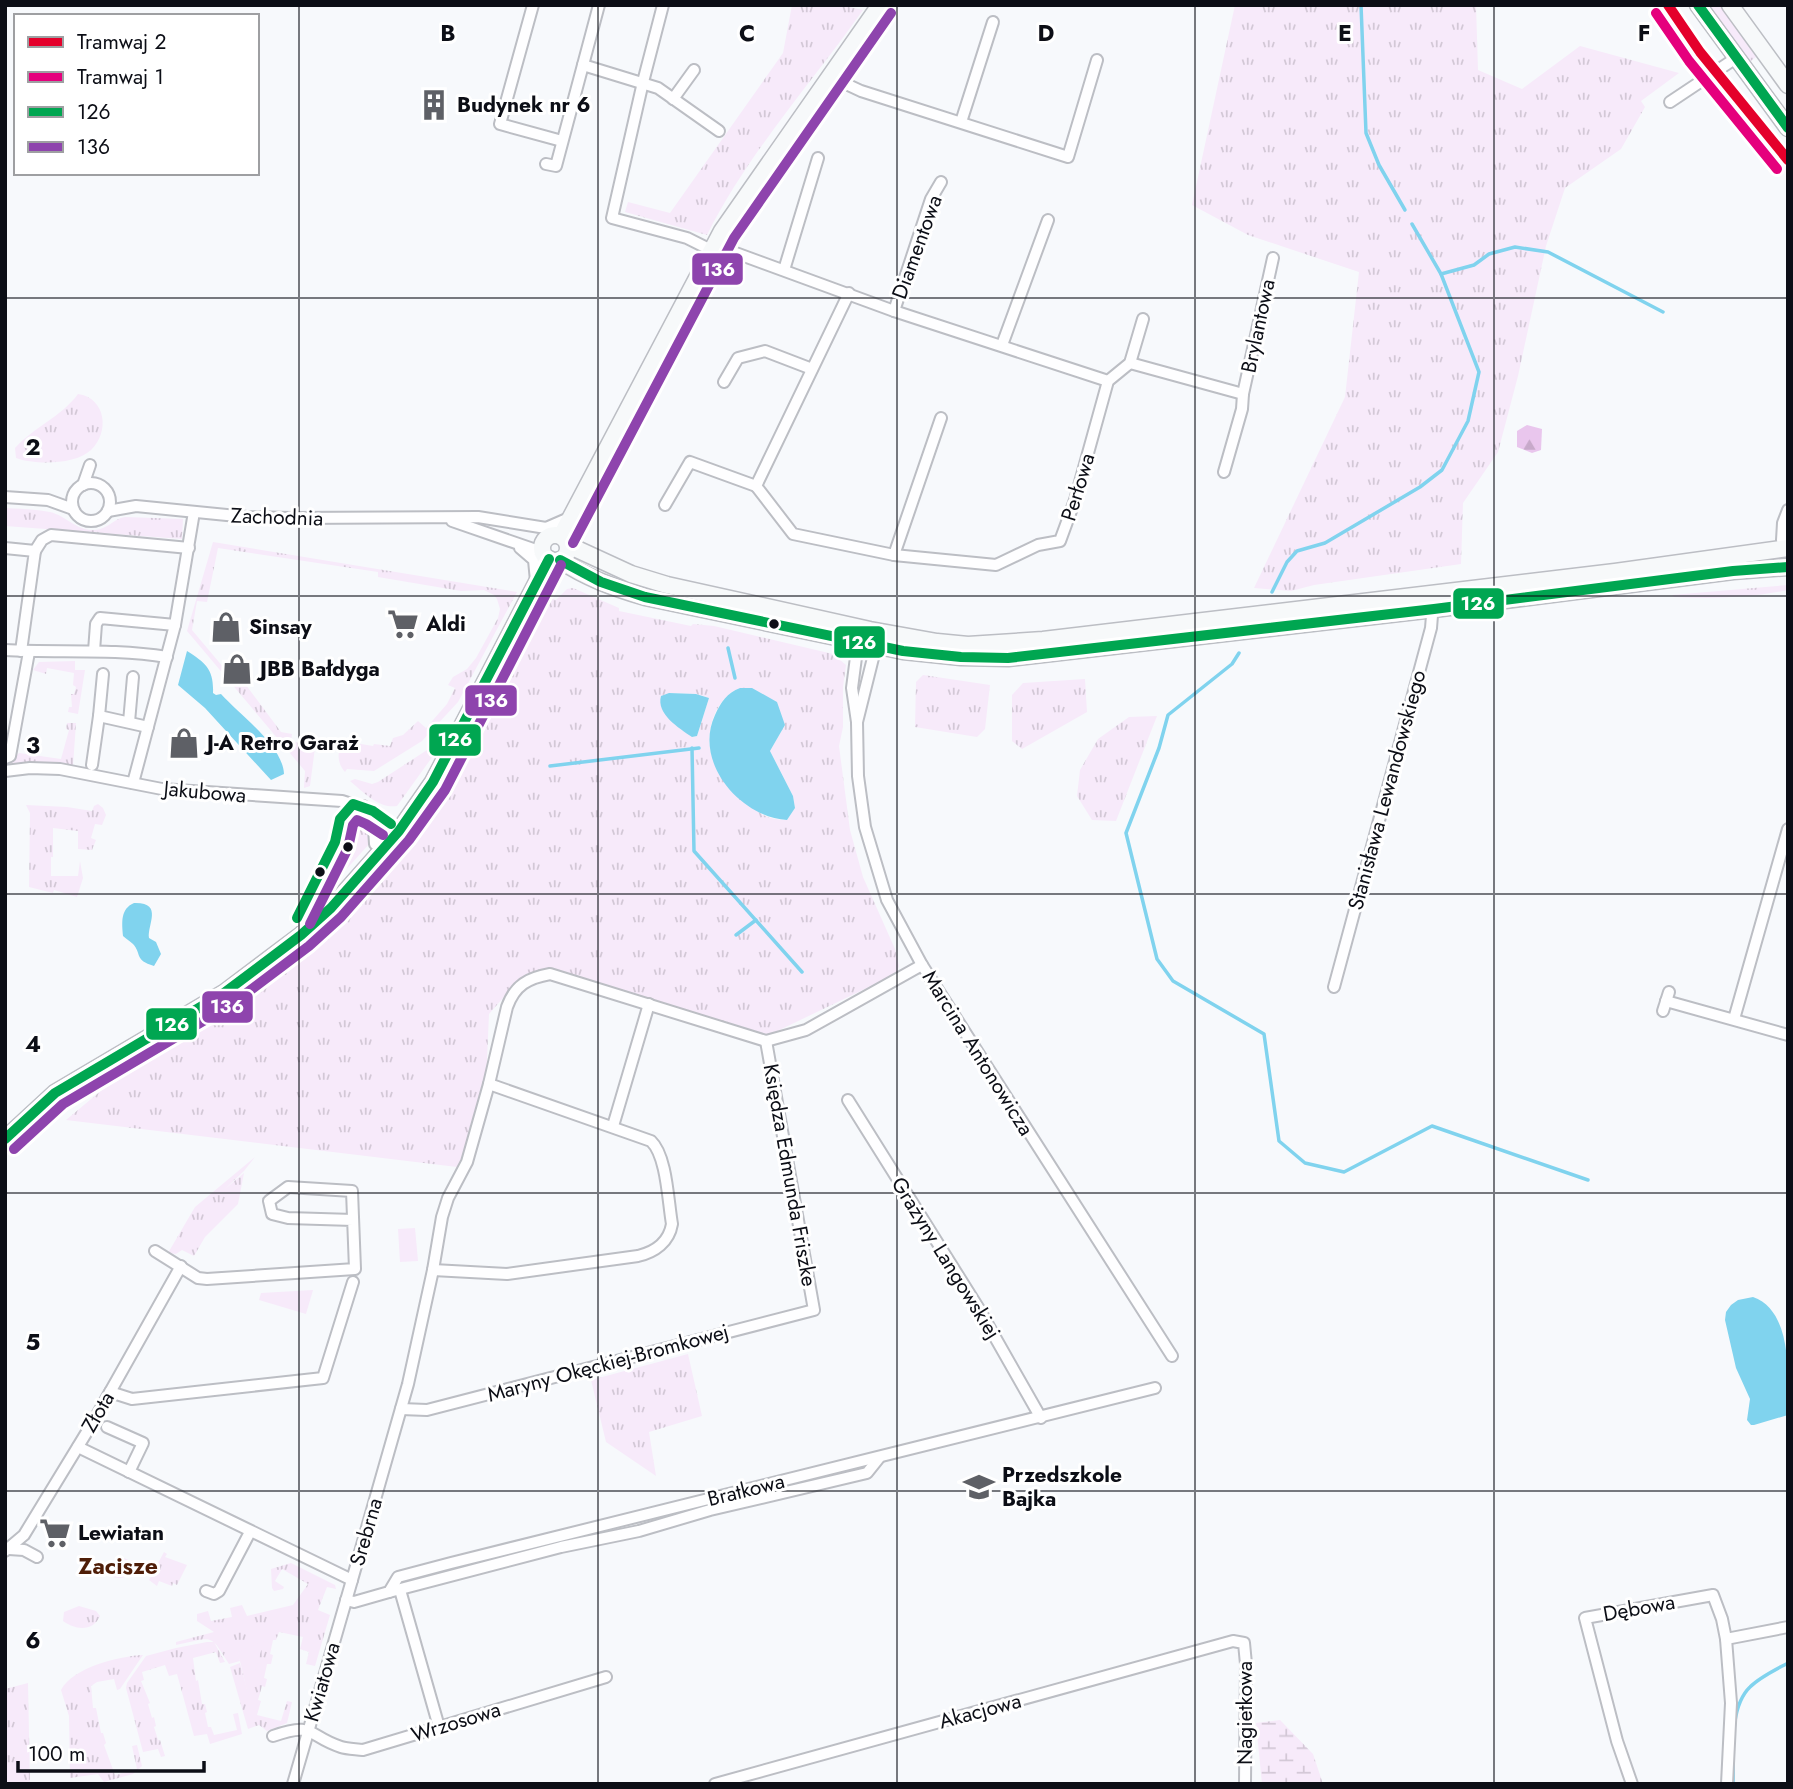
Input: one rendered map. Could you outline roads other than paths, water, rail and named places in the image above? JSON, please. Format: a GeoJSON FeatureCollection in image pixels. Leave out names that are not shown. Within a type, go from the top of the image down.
{"type":"FeatureCollection","features":[{"type":"Feature","properties":{"kind":"street"},"geometry":{"type":"LineString","coordinates":[[533,5],[499,128],[562,141]]}},
{"type":"Feature","properties":{"kind":"street"},"geometry":{"type":"LineString","coordinates":[[546,163],[556,166],[599,5]]}},
{"type":"Feature","properties":{"kind":"street"},"geometry":{"type":"LineString","coordinates":[[643,82],[663,5]]}},
{"type":"Feature","properties":{"kind":"street"},"geometry":{"type":"LineString","coordinates":[[560,539],[737,207],[880,5]]}},
{"type":"Feature","properties":{"kind":"street"},"geometry":{"type":"LineString","coordinates":[[1698,5],[1788,128]]}},
{"type":"Feature","properties":{"kind":"street"},"geometry":{"type":"LineString","coordinates":[[1730,5],[1788,85]]}},
{"type":"Feature","properties":{"kind":"street"},"geometry":{"type":"LineString","coordinates":[[961,122],[993,22]]}},
{"type":"Feature","properties":{"kind":"street"},"geometry":{"type":"LineString","coordinates":[[1670,102],[1736,58]]}},
{"type":"Feature","properties":{"kind":"street"},"geometry":{"type":"LineString","coordinates":[[831,77],[860,91],[1068,157],[1097,60]]}},
{"type":"Feature","properties":{"kind":"street"},"geometry":{"type":"LineString","coordinates":[[583,65],[658,89],[719,131]]}},
{"type":"Feature","properties":{"kind":"street"},"geometry":{"type":"LineString","coordinates":[[673,99],[694,70]]}},
{"type":"Feature","properties":{"kind":"street","name":"Diamentowa"},"geometry":{"type":"LineString","coordinates":[[643,82],[612,218],[687,238],[894,311],[1108,381]]}},
{"type":"Feature","properties":{"kind":"street"},"geometry":{"type":"LineString","coordinates":[[784,270],[818,158]]}},
{"type":"Feature","properties":{"kind":"street","name":"Diamentowa"},"geometry":{"type":"LineString","coordinates":[[894,311],[931,199],[941,182]]}},
{"type":"Feature","properties":{"kind":"street"},"geometry":{"type":"LineString","coordinates":[[1002,345],[1048,220]]}},
{"type":"Feature","properties":{"kind":"street","name":"Brylantowa"},"geometry":{"type":"LineString","coordinates":[[1224,472],[1242,409],[1273,258]]}},
{"type":"Feature","properties":{"kind":"street"},"geometry":{"type":"LineString","coordinates":[[664,505],[690,462],[756,486],[849,293]]}},
{"type":"Feature","properties":{"kind":"street"},"geometry":{"type":"LineString","coordinates":[[1108,381],[1130,363],[1143,319]]}},
{"type":"Feature","properties":{"kind":"street"},"geometry":{"type":"LineString","coordinates":[[724,382],[738,358],[765,351],[813,369]]}},
{"type":"Feature","properties":{"kind":"street","name":"Brylantowa"},"geometry":{"type":"LineString","coordinates":[[1130,363],[1243,394]]}},
{"type":"Feature","properties":{"kind":"street","name":"Perłowa"},"geometry":{"type":"LineString","coordinates":[[756,486],[793,534],[894,555],[996,565],[1038,545],[1060,541],[1075,500],[1108,381]]}},
{"type":"Feature","properties":{"kind":"street"},"geometry":{"type":"LineString","coordinates":[[894,555],[941,418]]}},
{"type":"Feature","properties":{"kind":"street"},"geometry":{"type":"LineString","coordinates":[[5,497],[48,500],[73,509],[80,518],[93,521],[99,520],[108,511],[108,495],[103,487],[90,481],[74,494],[48,500]]}},
{"type":"Feature","properties":{"kind":"street"},"geometry":{"type":"LineString","coordinates":[[73,509],[74,494]]}},
{"type":"Feature","properties":{"kind":"street"},"geometry":{"type":"LineString","coordinates":[[108,495],[136,506]]}},
{"type":"Feature","properties":{"kind":"street","name":"Zachodnia"},"geometry":{"type":"LineString","coordinates":[[108,511],[136,506],[306,519],[411,516],[446,518]]}},
{"type":"Feature","properties":{"kind":"street"},"geometry":{"type":"LineString","coordinates":[[1788,510],[1783,523],[1782,540],[1788,547]]}},
{"type":"Feature","properties":{"kind":"street"},"geometry":{"type":"LineString","coordinates":[[133,783],[175,625],[194,512]]}},
{"type":"Feature","properties":{"kind":"street"},"geometry":{"type":"LineString","coordinates":[[446,518],[478,517],[546,528],[571,516]]}},
{"type":"Feature","properties":{"kind":"street"},"geometry":{"type":"LineString","coordinates":[[571,516],[575,538],[589,556]]}},
{"type":"Feature","properties":{"kind":"street"},"geometry":{"type":"LineString","coordinates":[[446,518],[550,557],[623,591],[858,642],[873,638]]}},
{"type":"Feature","properties":{"kind":"street"},"geometry":{"type":"LineString","coordinates":[[523,526],[560,539],[589,556],[667,585],[930,655],[1008,658],[1433,601],[1788,547]]}},
{"type":"Feature","properties":{"kind":"street"},"geometry":{"type":"LineString","coordinates":[[5,758],[10,756],[25,651],[35,551],[42,540],[51,535],[190,548]]}},
{"type":"Feature","properties":{"kind":"street"},"geometry":{"type":"LineString","coordinates":[[550,557],[567,554],[560,539]]}},
{"type":"Feature","properties":{"kind":"street"},"geometry":{"type":"LineString","coordinates":[[5,1139],[55,1093],[224,993],[324,915],[395,828],[461,729],[550,557],[544,540],[560,539]]}},
{"type":"Feature","properties":{"kind":"street"},"geometry":{"type":"LineString","coordinates":[[515,544],[534,560],[536,584]]}},
{"type":"Feature","properties":{"kind":"street"},"geometry":{"type":"LineString","coordinates":[[5,548],[35,551]]}},
{"type":"Feature","properties":{"kind":"street"},"geometry":{"type":"LineString","coordinates":[[1433,601],[1788,567]]}},
{"type":"Feature","properties":{"kind":"street"},"geometry":{"type":"LineString","coordinates":[[536,584],[551,573],[580,573]]}},
{"type":"Feature","properties":{"kind":"street","name":"Stanisława Lewandowskiego"},"geometry":{"type":"LineString","coordinates":[[1334,987],[1433,601]]}},
{"type":"Feature","properties":{"kind":"street"},"geometry":{"type":"LineString","coordinates":[[94,651],[96,624],[100,618],[175,625]]}},
{"type":"Feature","properties":{"kind":"street","name":"Marcina Antonowicza"},"geometry":{"type":"LineString","coordinates":[[856,722],[873,638]]}},
{"type":"Feature","properties":{"kind":"street","name":"Marcina Antonowicza"},"geometry":{"type":"LineString","coordinates":[[858,642],[852,688],[858,776],[865,827],[887,900],[922,965],[1172,1356]]}},
{"type":"Feature","properties":{"kind":"street"},"geometry":{"type":"LineString","coordinates":[[5,650],[94,651],[167,657]]}},
{"type":"Feature","properties":{"kind":"street"},"geometry":{"type":"LineString","coordinates":[[92,765],[103,674]]}},
{"type":"Feature","properties":{"kind":"street"},"geometry":{"type":"LineString","coordinates":[[129,722],[133,677]]}},
{"type":"Feature","properties":{"kind":"street"},"geometry":{"type":"LineString","coordinates":[[99,716],[148,727]]}},
{"type":"Feature","properties":{"kind":"street","name":"Jakubowa"},"geometry":{"type":"LineString","coordinates":[[5,771],[60,769],[133,783],[342,801],[363,806],[395,828]]}},
{"type":"Feature","properties":{"kind":"street"},"geometry":{"type":"LineString","coordinates":[[363,806],[374,828],[375,844]]}},
{"type":"Feature","properties":{"kind":"street"},"geometry":{"type":"LineString","coordinates":[[291,941],[375,844],[395,828]]}},
{"type":"Feature","properties":{"kind":"street"},"geometry":{"type":"LineString","coordinates":[[1734,1020],[1788,829]]}},
{"type":"Feature","properties":{"kind":"street","name":"Księdza Edmunda Friszke"},"geometry":{"type":"LineString","coordinates":[[550,974],[766,1041],[806,1030],[922,965]]}},
{"type":"Feature","properties":{"kind":"street","name":"Srebrna"},"geometry":{"type":"LineString","coordinates":[[78,1447],[352,1580],[401,1409],[433,1270],[442,1217],[467,1162],[511,997],[528,980],[550,974]]}},
{"type":"Feature","properties":{"kind":"street"},"geometry":{"type":"LineString","coordinates":[[1666,1001],[1788,1035]]}},
{"type":"Feature","properties":{"kind":"street"},"geometry":{"type":"LineString","coordinates":[[613,1126],[649,1004]]}},
{"type":"Feature","properties":{"kind":"street","name":"Księdza Edmunda Friszke"},"geometry":{"type":"LineString","coordinates":[[766,1041],[814,1310]]}},
{"type":"Feature","properties":{"kind":"street"},"geometry":{"type":"LineString","coordinates":[[433,1270],[507,1274],[638,1256],[656,1249],[671,1230],[662,1162],[651,1140],[489,1084]]}},
{"type":"Feature","properties":{"kind":"street","name":"Grażyny Langowskiej"},"geometry":{"type":"LineString","coordinates":[[848,1100],[979,1308],[1041,1418]]}},
{"type":"Feature","properties":{"kind":"street"},"geometry":{"type":"LineString","coordinates":[[155,1251],[198,1278],[207,1279],[355,1269],[352,1191],[288,1187],[269,1201],[272,1214],[288,1218],[353,1220]]}},
{"type":"Feature","properties":{"kind":"street","name":"Złota"},"geometry":{"type":"LineString","coordinates":[[7,1550],[24,1535],[78,1447],[181,1266]]}},
{"type":"Feature","properties":{"kind":"street"},"geometry":{"type":"LineString","coordinates":[[110,1392],[132,1399],[323,1378],[353,1282]]}},
{"type":"Feature","properties":{"kind":"street","name":"Maryny Okęckiej-Bromkowej"},"geometry":{"type":"LineString","coordinates":[[401,1409],[427,1410],[814,1310]]}},
{"type":"Feature","properties":{"kind":"street"},"geometry":{"type":"LineString","coordinates":[[346,1600],[354,1602],[548,1550],[639,1531],[710,1510],[867,1473],[879,1458],[1155,1388]]}},
{"type":"Feature","properties":{"kind":"street"},"geometry":{"type":"LineString","coordinates":[[107,1427],[143,1443],[129,1472]]}},
{"type":"Feature","properties":{"kind":"street"},"geometry":{"type":"LineString","coordinates":[[206,1591],[214,1594],[219,1591],[250,1532]]}},
{"type":"Feature","properties":{"kind":"street"},"geometry":{"type":"LineString","coordinates":[[7,1550],[24,1550],[37,1557]]}},
{"type":"Feature","properties":{"kind":"street","name":"Kwiatowa"},"geometry":{"type":"LineString","coordinates":[[293,1784],[352,1580]]}},
{"type":"Feature","properties":{"kind":"street"},"geometry":{"type":"LineString","coordinates":[[394,1591],[439,1727]]}},
{"type":"Feature","properties":{"kind":"street","name":"Dębowa"},"geometry":{"type":"LineString","coordinates":[[1632,1784],[1585,1618],[1713,1595],[1726,1639]]}},
{"type":"Feature","properties":{"kind":"street"},"geometry":{"type":"LineString","coordinates":[[1727,1784],[1731,1703],[1726,1639],[1788,1627]]}},
{"type":"Feature","properties":{"kind":"street","name":"Akacjowa"},"geometry":{"type":"LineString","coordinates":[[715,1784],[1233,1641],[1244,1643]]}},
{"type":"Feature","properties":{"kind":"street","name":"Nagietkowa"},"geometry":{"type":"LineString","coordinates":[[1244,1643],[1245,1784]]}},
{"type":"Feature","properties":{"kind":"street","name":"Wrzosowa"},"geometry":{"type":"LineString","coordinates":[[309,1730],[341,1747],[363,1750],[606,1677]]}},
{"type":"Feature","properties":{"kind":"street"},"geometry":{"type":"LineString","coordinates":[[273,1736],[290,1730],[309,1730]]}},
{"type":"Feature","properties":{"kind":"water"},"geometry":{"type":"Polygon","coordinates":[[[187,651],[208,668],[213,693],[221,694],[269,742],[282,763],[284,774],[271,780],[205,708],[178,685],[187,651]]]}},
{"type":"Feature","properties":{"kind":"water"},"geometry":{"type":"Polygon","coordinates":[[[740,688],[752,688],[777,702],[785,725],[770,751],[793,796],[795,808],[787,820],[770,817],[753,809],[725,784],[716,768],[710,751],[710,733],[715,715],[725,698],[740,688]]]}},
{"type":"Feature","properties":{"kind":"water"},"geometry":{"type":"Polygon","coordinates":[[[669,693],[696,694],[709,698],[697,736],[692,737],[665,715],[660,703],[661,696],[669,693]]]}},
{"type":"Feature","properties":{"kind":"water"},"geometry":{"type":"Polygon","coordinates":[[[134,903],[149,906],[151,910],[149,938],[156,942],[161,954],[154,966],[141,959],[133,944],[123,936],[124,913],[134,903]]]}},
{"type":"Feature","properties":{"kind":"water"},"geometry":{"type":"Polygon","coordinates":[[[1753,1297],[1766,1304],[1782,1330],[1786,1347],[1788,1415],[1751,1425],[1747,1420],[1750,1399],[1736,1368],[1725,1320],[1731,1305],[1738,1300],[1753,1297]]]}},
{"type":"Feature","properties":{"kind":"waterway"},"geometry":{"type":"LineString","coordinates":[[1361,5],[1366,133],[1379,165],[1405,210]]}},
{"type":"Feature","properties":{"kind":"waterway"},"geometry":{"type":"LineString","coordinates":[[1272,592],[1287,562],[1297,551],[1325,543],[1420,487],[1442,470],[1468,421],[1479,372],[1441,274],[1412,224]]}},
{"type":"Feature","properties":{"kind":"waterway"},"geometry":{"type":"LineString","coordinates":[[1441,274],[1474,265],[1489,254],[1515,247],[1548,252],[1663,312]]}},
{"type":"Feature","properties":{"kind":"waterway"},"geometry":{"type":"LineString","coordinates":[[728,648],[735,678]]}},
{"type":"Feature","properties":{"kind":"waterway"},"geometry":{"type":"LineString","coordinates":[[1239,653],[1232,664],[1168,715],[1159,748],[1126,833],[1157,959],[1173,981],[1264,1034],[1279,1141],[1305,1163],[1344,1172],[1432,1126],[1588,1180]]}},
{"type":"Feature","properties":{"kind":"waterway"},"geometry":{"type":"LineString","coordinates":[[692,748],[694,851],[802,972]]}},
{"type":"Feature","properties":{"kind":"waterway"},"geometry":{"type":"LineString","coordinates":[[550,766],[699,748]]}},
{"type":"Feature","properties":{"kind":"waterway"},"geometry":{"type":"LineString","coordinates":[[736,935],[756,920]]}},
{"type":"Feature","properties":{"kind":"waterway"},"geometry":{"type":"LineString","coordinates":[[1733,1784],[1734,1733],[1738,1707],[1750,1687],[1788,1663]]}},
{"type":"Feature","properties":{"kind":"tram line","name":"2"},"geometry":{"type":"LineString","coordinates":[[1668,5],[1700,52],[1788,160]]}},
{"type":"Feature","properties":{"kind":"tram line","name":"1"},"geometry":{"type":"LineString","coordinates":[[1656,13],[1689,61],[1777,169]]}},
{"type":"Feature","properties":{"kind":"place","name":"Budynek nr 6"},"geometry":{"type":"Point","coordinates":[434,105]}},
{"type":"Feature","properties":{"kind":"place","name":"Aldi"},"geometry":{"type":"Point","coordinates":[403,624]}},
{"type":"Feature","properties":{"kind":"place","name":"Sinsay"},"geometry":{"type":"Point","coordinates":[226,627]}},
{"type":"Feature","properties":{"kind":"place","name":"JBB Bałdyga"},"geometry":{"type":"Point","coordinates":[237,669]}},
{"type":"Feature","properties":{"kind":"place","name":"J-A Retro Garaż"},"geometry":{"type":"Point","coordinates":[184,743]}},
{"type":"Feature","properties":{"kind":"place","name":"Przedszkole Bajka"},"geometry":{"type":"Point","coordinates":[979,1487]}},
{"type":"Feature","properties":{"kind":"place","name":"Lewiatan"},"geometry":{"type":"Point","coordinates":[55,1533]}},
{"type":"Feature","properties":{"kind":"district","name":"Zacisze"},"geometry":{"type":"Point","coordinates":[118,1566]}}]}
